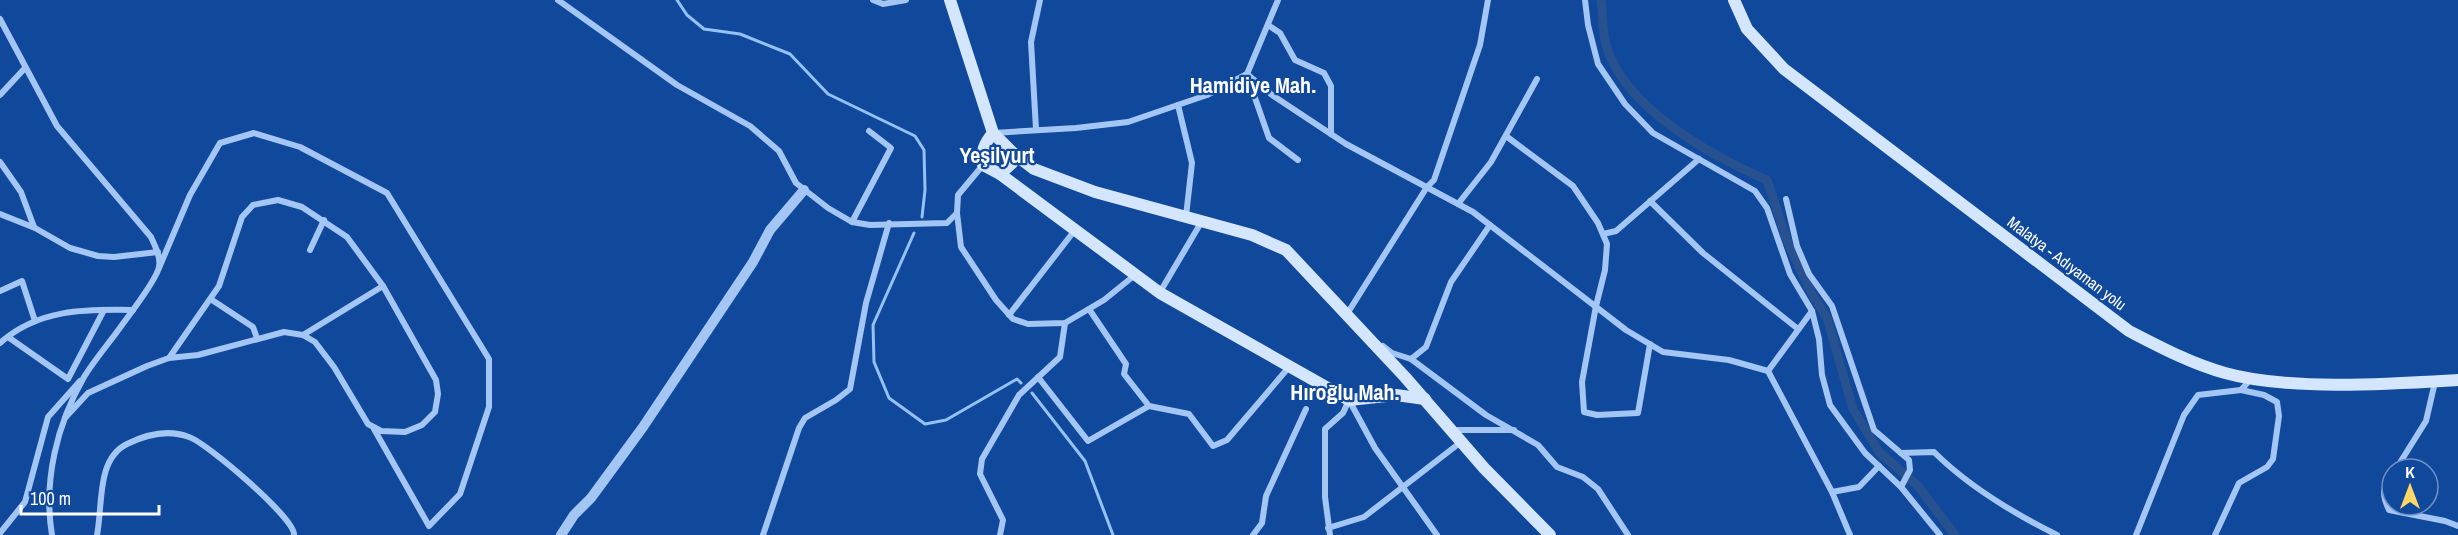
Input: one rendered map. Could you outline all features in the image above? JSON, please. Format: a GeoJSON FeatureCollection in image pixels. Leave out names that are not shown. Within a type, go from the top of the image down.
{"type":"FeatureCollection","features":[{"type":"Feature","properties":{"kind":"main road"},"geometry":{"type":"LineString","coordinates":[[950,0],[993,133],[1013,153],[1034,169],[1095,192],[1252,235],[1286,250],[1550,535]]}},
{"type":"Feature","properties":{"kind":"main road","name":"Malatya - Adıyaman yolu"},"geometry":{"type":"LineString","coordinates":[[1734,0],[1748,30],[1784,69],[2129,331],[2176,355],[2226,373],[2252,378],[2286,383],[2458,380]]}},
{"type":"Feature","properties":{"kind":"main road"},"geometry":{"type":"LineString","coordinates":[[993,133],[985,143],[982,154],[983,165],[1000,174],[1160,293],[1349,400],[1396,395],[1425,399]]}},
{"type":"Feature","properties":{"kind":"main road"},"geometry":{"type":"LineString","coordinates":[[1000,174],[1012,163],[1013,153]]}},
{"type":"Feature","properties":{"kind":"street"},"geometry":{"type":"LineString","coordinates":[[558,0],[677,85],[750,126],[778,151],[796,183],[852,222],[870,225],[947,223],[957,213]]}},
{"type":"Feature","properties":{"kind":"street"},"geometry":{"type":"LineString","coordinates":[[873,0],[883,4],[906,0]]}},
{"type":"Feature","properties":{"kind":"street"},"geometry":{"type":"LineString","coordinates":[[1036,129],[1031,42],[1040,0]]}},
{"type":"Feature","properties":{"kind":"street"},"geometry":{"type":"LineString","coordinates":[[993,133],[1128,122],[1207,95],[1247,74],[1278,0]]}},
{"type":"Feature","properties":{"kind":"street"},"geometry":{"type":"LineString","coordinates":[[1347,314],[1427,187],[1434,180],[1480,45],[1488,0]]}},
{"type":"Feature","properties":{"kind":"street"},"geometry":{"type":"LineString","coordinates":[[1585,0],[1588,25],[1598,64],[1625,104],[1653,133],[1755,191],[1767,208],[1790,274],[1812,311],[1830,405],[1844,426],[1901,487],[1940,535]]}},
{"type":"Feature","properties":{"kind":"street"},"geometry":{"type":"LineString","coordinates":[[0,19],[57,126],[151,237],[158,252],[159,268]]}},
{"type":"Feature","properties":{"kind":"street"},"geometry":{"type":"LineString","coordinates":[[1268,25],[1280,33],[1295,60],[1324,73],[1331,86],[1331,134]]}},
{"type":"Feature","properties":{"kind":"street"},"geometry":{"type":"LineString","coordinates":[[0,95],[25,68]]}},
{"type":"Feature","properties":{"kind":"street"},"geometry":{"type":"LineString","coordinates":[[1247,74],[1272,95],[1331,134],[1458,204],[1490,225],[1626,330],[1663,352],[1729,360],[1768,371],[1832,492],[1850,535]]}},
{"type":"Feature","properties":{"kind":"street"},"geometry":{"type":"LineString","coordinates":[[1247,74],[1269,138],[1298,160]]}},
{"type":"Feature","properties":{"kind":"street"},"geometry":{"type":"LineString","coordinates":[[1458,204],[1491,162],[1537,79]]}},
{"type":"Feature","properties":{"kind":"street"},"geometry":{"type":"LineString","coordinates":[[1178,105],[1192,163],[1185,216]]}},
{"type":"Feature","properties":{"kind":"street"},"geometry":{"type":"LineString","coordinates":[[852,222],[891,148],[869,132]]}},
{"type":"Feature","properties":{"kind":"street"},"geometry":{"type":"LineString","coordinates":[[0,533],[25,502],[48,417],[85,376],[133,310],[159,268],[190,195],[220,143],[254,133],[300,147],[387,193],[489,358],[489,407],[460,494],[429,526],[373,427]]}},
{"type":"Feature","properties":{"kind":"street"},"geometry":{"type":"LineString","coordinates":[[1506,136],[1574,186],[1607,244],[1605,270],[1582,382],[1584,412],[1597,415],[1638,413],[1650,344]]}},
{"type":"Feature","properties":{"kind":"street"},"geometry":{"type":"LineString","coordinates":[[1603,234],[1616,231],[1699,159]]}},
{"type":"Feature","properties":{"kind":"street"},"geometry":{"type":"LineString","coordinates":[[0,162],[21,192],[35,228]]}},
{"type":"Feature","properties":{"kind":"street"},"geometry":{"type":"LineString","coordinates":[[983,165],[958,195],[957,213],[961,247],[996,300],[1013,319],[1028,324],[1065,323],[1089,309],[1135,275]]}},
{"type":"Feature","properties":{"kind":"street"},"geometry":{"type":"LineString","coordinates":[[561,535],[649,419],[753,262],[770,230],[804,190]]}},
{"type":"Feature","properties":{"kind":"street"},"geometry":{"type":"LineString","coordinates":[[1786,199],[1797,246],[1809,274],[1832,306],[1874,430],[1909,460],[1910,470],[1901,487]]}},
{"type":"Feature","properties":{"kind":"street"},"geometry":{"type":"LineString","coordinates":[[65,418],[88,393],[170,358],[198,355],[284,332],[303,335],[315,342],[334,367],[368,424],[381,431],[405,432],[422,425],[435,411],[438,394],[436,380],[383,286],[347,237],[302,207],[278,200],[253,205],[242,217],[219,286],[212,300],[170,358]]}},
{"type":"Feature","properties":{"kind":"street"},"geometry":{"type":"LineString","coordinates":[[1650,201],[1703,252],[1798,329]]}},
{"type":"Feature","properties":{"kind":"street"},"geometry":{"type":"LineString","coordinates":[[0,214],[35,228],[70,248],[98,256],[114,257],[158,252]]}},
{"type":"Feature","properties":{"kind":"street"},"geometry":{"type":"LineString","coordinates":[[310,250],[324,220]]}},
{"type":"Feature","properties":{"kind":"street"},"geometry":{"type":"LineString","coordinates":[[1160,293],[1202,221]]}},
{"type":"Feature","properties":{"kind":"street"},"geometry":{"type":"LineString","coordinates":[[762,535],[799,428],[805,418],[850,389],[866,303],[889,223]]}},
{"type":"Feature","properties":{"kind":"street"},"geometry":{"type":"LineString","coordinates":[[1411,359],[1426,347],[1451,282],[1490,225]]}},
{"type":"Feature","properties":{"kind":"street"},"geometry":{"type":"LineString","coordinates":[[1009,315],[1075,230]]}},
{"type":"Feature","properties":{"kind":"street"},"geometry":{"type":"LineString","coordinates":[[0,291],[22,281],[35,321]]}},
{"type":"Feature","properties":{"kind":"street"},"geometry":{"type":"LineString","coordinates":[[303,335],[383,286]]}},
{"type":"Feature","properties":{"kind":"street"},"geometry":{"type":"LineString","coordinates":[[212,300],[253,327],[257,338]]}},
{"type":"Feature","properties":{"kind":"street"},"geometry":{"type":"LineString","coordinates":[[8,337],[68,379],[105,309]]}},
{"type":"Feature","properties":{"kind":"street"},"geometry":{"type":"LineString","coordinates":[[1089,309],[1126,364],[1125,374],[1149,406]]}},
{"type":"Feature","properties":{"kind":"street"},"geometry":{"type":"LineString","coordinates":[[0,342],[35,321],[68,311],[133,310]]}},
{"type":"Feature","properties":{"kind":"street"},"geometry":{"type":"LineString","coordinates":[[1768,371],[1812,311]]}},
{"type":"Feature","properties":{"kind":"street"},"geometry":{"type":"LineString","coordinates":[[1000,535],[1004,520],[980,474],[982,459],[1019,395],[1060,357],[1065,323]]}},
{"type":"Feature","properties":{"kind":"street"},"geometry":{"type":"LineString","coordinates":[[1361,329],[1392,353],[1411,359],[1496,419],[1538,445],[1557,467],[1583,477],[1598,489],[1628,535]]}},
{"type":"Feature","properties":{"kind":"street"},"geometry":{"type":"LineString","coordinates":[[1038,377],[1088,441],[1149,406],[1189,414],[1213,446],[1227,440],[1289,367]]}},
{"type":"Feature","properties":{"kind":"street"},"geometry":{"type":"LineString","coordinates":[[52,535],[49,487],[54,455],[65,418],[85,376]]}},
{"type":"Feature","properties":{"kind":"street"},"geometry":{"type":"LineString","coordinates":[[2241,390],[2252,378]]}},
{"type":"Feature","properties":{"kind":"street"},"geometry":{"type":"LineString","coordinates":[[2404,457],[2426,421],[2435,381]]}},
{"type":"Feature","properties":{"kind":"street"},"geometry":{"type":"LineString","coordinates":[[2136,535],[2184,415],[2198,395],[2241,390],[2264,395],[2277,402],[2276,446],[2273,459],[2267,467],[2239,483],[2215,535]]}},
{"type":"Feature","properties":{"kind":"street"},"geometry":{"type":"LineString","coordinates":[[1349,400],[1375,448],[1437,535]]}},
{"type":"Feature","properties":{"kind":"street"},"geometry":{"type":"LineString","coordinates":[[1349,400],[1343,413],[1325,429],[1329,532],[1364,517],[1462,442]]}},
{"type":"Feature","properties":{"kind":"street"},"geometry":{"type":"LineString","coordinates":[[1253,535],[1262,523],[1266,496],[1306,409]]}},
{"type":"Feature","properties":{"kind":"street"},"geometry":{"type":"LineString","coordinates":[[1483,432],[1496,419]]}},
{"type":"Feature","properties":{"kind":"street"},"geometry":{"type":"LineString","coordinates":[[1452,430],[1483,432],[1514,430]]}},
{"type":"Feature","properties":{"kind":"street"},"geometry":{"type":"LineString","coordinates":[[97,535],[102,512],[102,481],[111,457],[125,445],[158,433],[177,433],[192,437],[219,456],[286,516],[295,530],[294,535]]}},
{"type":"Feature","properties":{"kind":"street"},"geometry":{"type":"LineString","coordinates":[[1901,453],[1934,452],[1953,471],[2057,535]]}},
{"type":"Feature","properties":{"kind":"street"},"geometry":{"type":"LineString","coordinates":[[1832,492],[1859,487],[1879,466]]}},
{"type":"Feature","properties":{"kind":"street"},"geometry":{"type":"LineString","coordinates":[[2428,517],[2445,520],[2458,526]]}},
{"type":"Feature","properties":{"kind":"waterway"},"geometry":{"type":"LineString","coordinates":[[677,0],[687,15],[704,29],[740,34],[790,54],[828,94],[915,136],[924,150],[925,190],[922,217]]}},
{"type":"Feature","properties":{"kind":"waterway"},"geometry":{"type":"LineString","coordinates":[[1601,0],[1606,45],[1616,68],[1631,89],[1650,109],[1673,127],[1721,158],[1767,180],[1788,243],[1812,294],[1827,318],[1853,409],[1879,452],[1918,486],[1955,535]]}},
{"type":"Feature","properties":{"kind":"waterway"},"geometry":{"type":"LineString","coordinates":[[914,233],[873,325],[874,362],[889,398],[925,424],[946,420],[1017,379],[1021,383]]}},
{"type":"Feature","properties":{"kind":"waterway"},"geometry":{"type":"LineString","coordinates":[[1032,393],[1085,461],[1113,535]]}},
{"type":"Feature","properties":{"kind":"district","name":"Hamidiye Mah."},"geometry":{"type":"Point","coordinates":[1253,85]}},
{"type":"Feature","properties":{"kind":"district","name":"Yeşilyurt"},"geometry":{"type":"Point","coordinates":[997,155]}},
{"type":"Feature","properties":{"kind":"district","name":"Hıroğlu Mah."},"geometry":{"type":"Point","coordinates":[1345,392]}}]}
